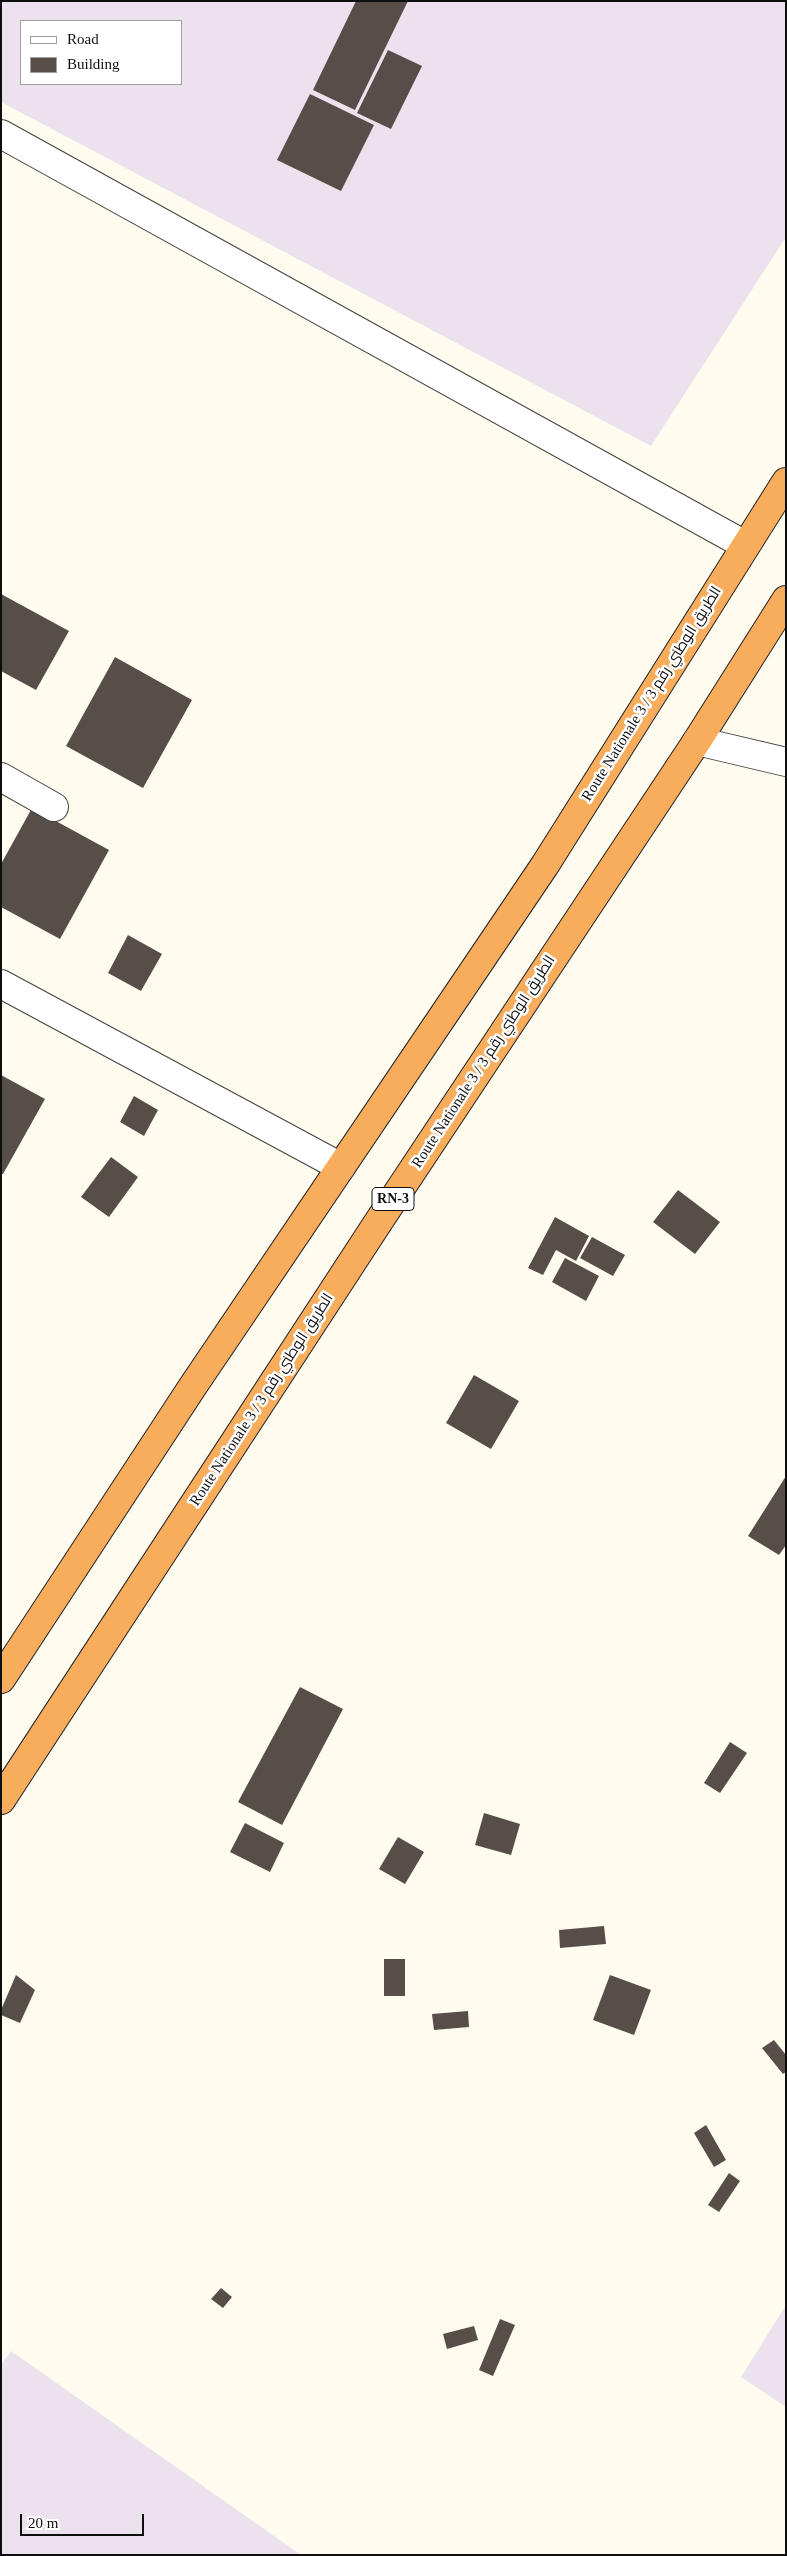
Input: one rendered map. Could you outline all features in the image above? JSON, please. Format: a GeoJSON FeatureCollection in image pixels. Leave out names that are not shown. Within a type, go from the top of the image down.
{"type":"FeatureCollection","features":[{"type":"Feature","properties":{"kind":"highway","name":"Route Nationale 3 / الطريق الوطني رقم 3"},"geometry":{"type":"LineString","coordinates":[[1,1679],[192,1386],[550,856],[641,715],[744,545],[786,482]]}},
{"type":"Feature","properties":{"kind":"highway","name":"Route Nationale 3 / الطريق الوطني رقم 3"},"geometry":{"type":"LineString","coordinates":[[1,1800],[377,1224],[696,741],[786,600]]}},
{"type":"Feature","properties":{"kind":"street"},"geometry":{"type":"LineString","coordinates":[[1,134],[744,545]]}},
{"type":"Feature","properties":{"kind":"street"},"geometry":{"type":"LineString","coordinates":[[696,741],[786,762]]}},
{"type":"Feature","properties":{"kind":"street"},"geometry":{"type":"LineString","coordinates":[[1,777],[54,807]]}},
{"type":"Feature","properties":{"kind":"street"},"geometry":{"type":"LineString","coordinates":[[1,984],[341,1167]]}},
{"type":"Feature","properties":{"kind":"shaded area"},"geometry":{"type":"Polygon","coordinates":[[[1,1],[786,1],[786,237],[651,446],[1,102],[1,1]]]}},
{"type":"Feature","properties":{"kind":"shaded area"},"geometry":{"type":"Polygon","coordinates":[[[786,2305],[786,2407],[741,2377],[786,2305]]]}},
{"type":"Feature","properties":{"kind":"shaded area"},"geometry":{"type":"Polygon","coordinates":[[[11,2351],[301,2555],[1,2555],[1,2365],[11,2351]]]}},
{"type":"Feature","properties":{"kind":"building"},"geometry":{"type":"Polygon","coordinates":[[[356,1],[408,1],[355,110],[313,90],[356,1]]]}},
{"type":"Feature","properties":{"kind":"building"},"geometry":{"type":"Polygon","coordinates":[[[388,50],[422,66],[391,129],[357,113],[388,50]]]}},
{"type":"Feature","properties":{"kind":"building"},"geometry":{"type":"Polygon","coordinates":[[[310,94],[374,125],[341,191],[277,160],[310,94]]]}},
{"type":"Feature","properties":{"kind":"building"},"geometry":{"type":"Polygon","coordinates":[[[1,594],[69,631],[36,690],[1,671],[1,594]]]}},
{"type":"Feature","properties":{"kind":"building"},"geometry":{"type":"Polygon","coordinates":[[[115,657],[192,700],[143,788],[66,746],[115,657]]]}},
{"type":"Feature","properties":{"kind":"building"},"geometry":{"type":"Polygon","coordinates":[[[32,808],[109,850],[60,939],[1,907],[1,864],[32,808]]]}},
{"type":"Feature","properties":{"kind":"building"},"geometry":{"type":"Polygon","coordinates":[[[128,935],[162,954],[141,991],[108,973],[128,935]]]}},
{"type":"Feature","properties":{"kind":"building"},"geometry":{"type":"Polygon","coordinates":[[[1,1075],[45,1099],[3,1174],[1,1174],[1,1075]]]}},
{"type":"Feature","properties":{"kind":"building"},"geometry":{"type":"Polygon","coordinates":[[[134,1096],[158,1110],[144,1136],[120,1122],[134,1096]]]}},
{"type":"Feature","properties":{"kind":"building"},"geometry":{"type":"Polygon","coordinates":[[[111,1157],[138,1177],[109,1217],[81,1197],[111,1157]]]}},
{"type":"Feature","properties":{"kind":"building"},"geometry":{"type":"Polygon","coordinates":[[[678,1190],[720,1222],[695,1254],[653,1222],[678,1190]]]}},
{"type":"Feature","properties":{"kind":"building"},"geometry":{"type":"Polygon","coordinates":[[[555,1217],[589,1236],[576,1261],[556,1250],[543,1275],[528,1268],[555,1217]]]}},
{"type":"Feature","properties":{"kind":"building"},"geometry":{"type":"Polygon","coordinates":[[[592,1237],[625,1255],[613,1276],[580,1258],[592,1237]]]}},
{"type":"Feature","properties":{"kind":"building"},"geometry":{"type":"Polygon","coordinates":[[[565,1258],[599,1276],[586,1301],[552,1282],[565,1258]]]}},
{"type":"Feature","properties":{"kind":"building"},"geometry":{"type":"Polygon","coordinates":[[[474,1375],[519,1401],[491,1449],[446,1423],[474,1375]]]}},
{"type":"Feature","properties":{"kind":"building"},"geometry":{"type":"Polygon","coordinates":[[[786,1476],[786,1545],[779,1555],[748,1536],[786,1476]]]}},
{"type":"Feature","properties":{"kind":"building"},"geometry":{"type":"Polygon","coordinates":[[[300,1687],[343,1709],[282,1825],[238,1802],[300,1687]]]}},
{"type":"Feature","properties":{"kind":"building"},"geometry":{"type":"Polygon","coordinates":[[[730,1742],[747,1753],[720,1793],[704,1783],[730,1742]]]}},
{"type":"Feature","properties":{"kind":"building"},"geometry":{"type":"Polygon","coordinates":[[[484,1813],[520,1824],[511,1855],[475,1845],[484,1813]]]}},
{"type":"Feature","properties":{"kind":"building"},"geometry":{"type":"Polygon","coordinates":[[[245,1823],[284,1843],[270,1872],[230,1852],[245,1823]]]}},
{"type":"Feature","properties":{"kind":"building"},"geometry":{"type":"Polygon","coordinates":[[[398,1837],[424,1852],[405,1884],[379,1869],[398,1837]]]}},
{"type":"Feature","properties":{"kind":"building"},"geometry":{"type":"Polygon","coordinates":[[[604,1926],[606,1944],[560,1948],[559,1930],[604,1926]]]}},
{"type":"Feature","properties":{"kind":"building"},"geometry":{"type":"Polygon","coordinates":[[[384,1959],[405,1959],[405,1996],[384,1996],[384,1959]]]}},
{"type":"Feature","properties":{"kind":"building"},"geometry":{"type":"Polygon","coordinates":[[[16,1975],[35,1990],[20,2023],[1,2015],[1,2010],[16,1975]]]}},
{"type":"Feature","properties":{"kind":"building"},"geometry":{"type":"Polygon","coordinates":[[[610,1975],[651,1990],[634,2035],[593,2020],[610,1975]]]}},
{"type":"Feature","properties":{"kind":"building"},"geometry":{"type":"Polygon","coordinates":[[[468,2011],[469,2027],[434,2030],[432,2014],[468,2011]]]}},
{"type":"Feature","properties":{"kind":"building"},"geometry":{"type":"Polygon","coordinates":[[[774,2040],[786,2055],[786,2072],[783,2074],[762,2048],[774,2040]]]}},
{"type":"Feature","properties":{"kind":"building"},"geometry":{"type":"Polygon","coordinates":[[[706,2125],[726,2160],[714,2167],[694,2133],[706,2125]]]}},
{"type":"Feature","properties":{"kind":"building"},"geometry":{"type":"Polygon","coordinates":[[[729,2173],[740,2181],[719,2212],[708,2205],[729,2173]]]}},
{"type":"Feature","properties":{"kind":"building"},"geometry":{"type":"Polygon","coordinates":[[[221,2288],[232,2297],[223,2308],[211,2299],[221,2288]]]}},
{"type":"Feature","properties":{"kind":"building"},"geometry":{"type":"Polygon","coordinates":[[[500,2319],[515,2325],[493,2376],[479,2370],[500,2319]]]}},
{"type":"Feature","properties":{"kind":"building"},"geometry":{"type":"Polygon","coordinates":[[[474,2326],[478,2340],[447,2349],[443,2334],[474,2326]]]}}]}
